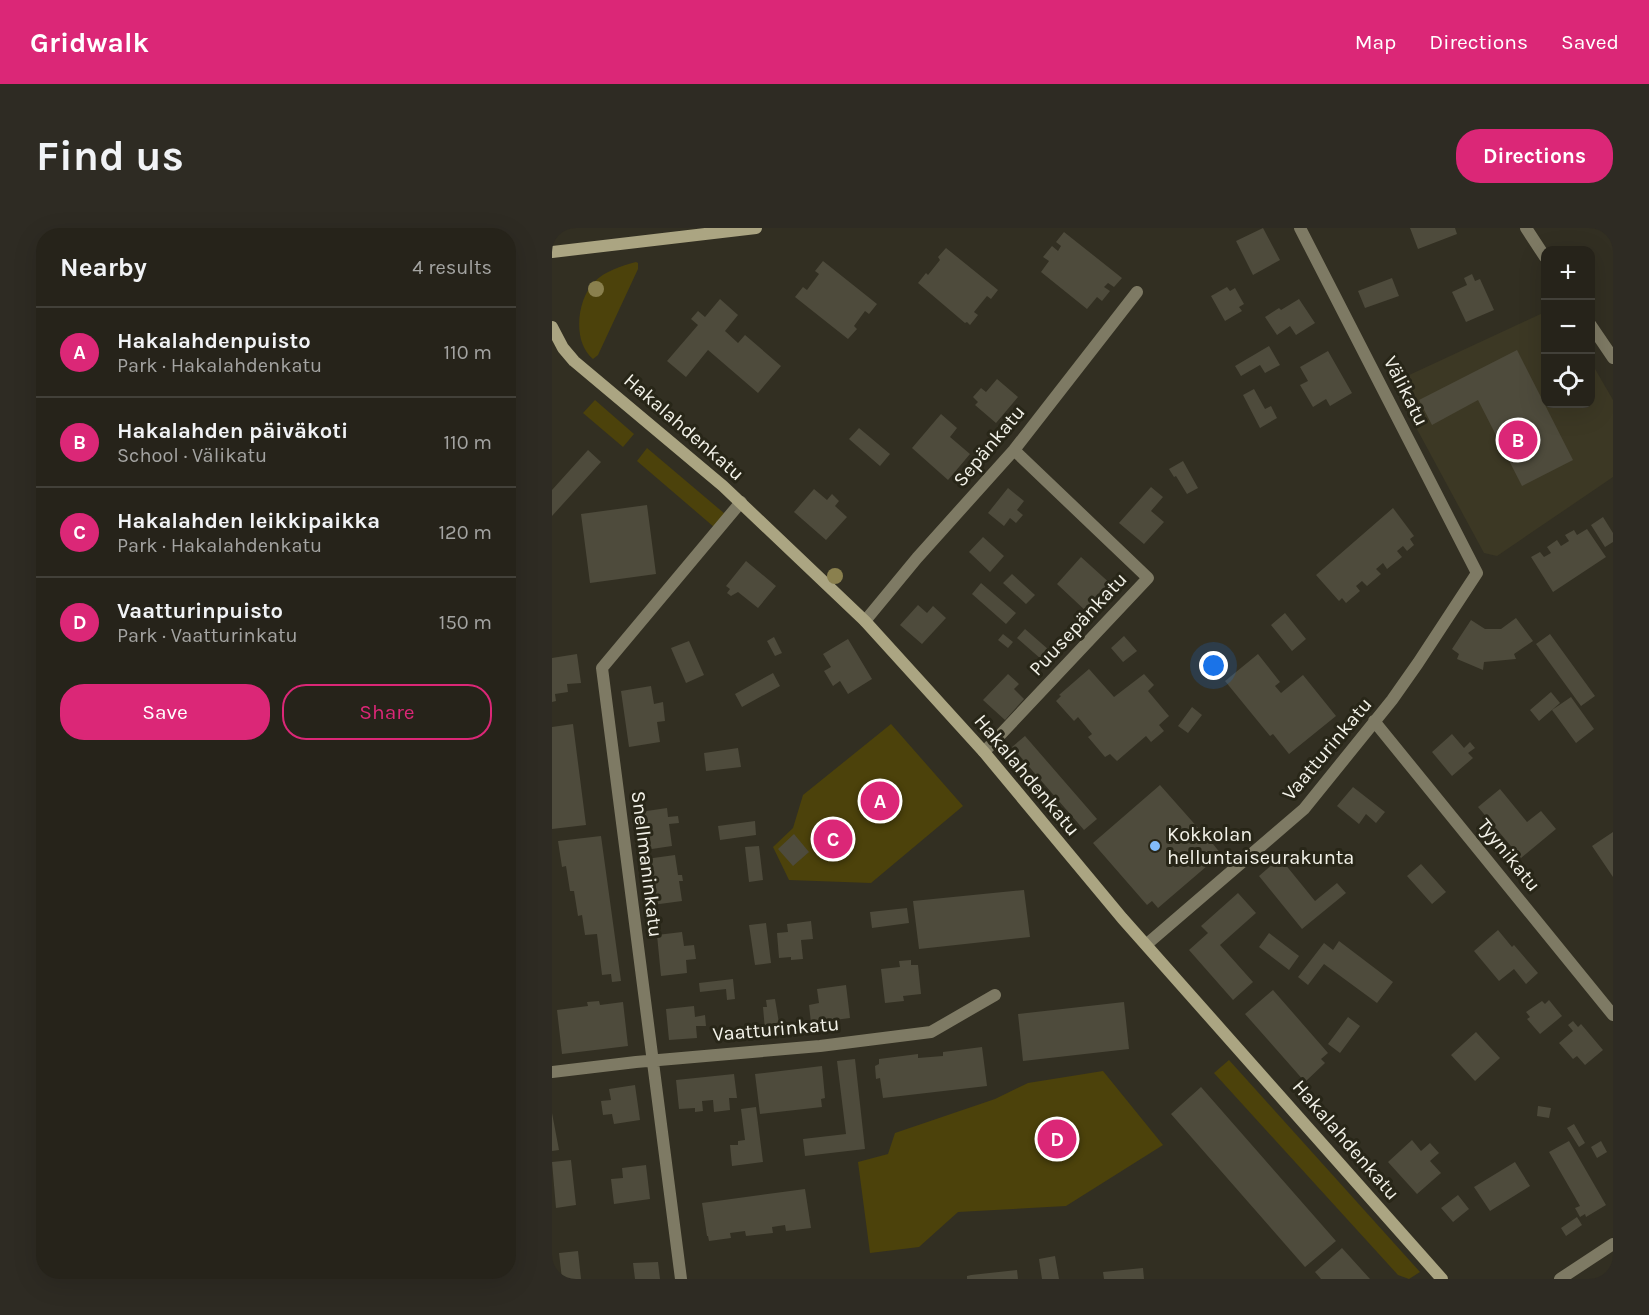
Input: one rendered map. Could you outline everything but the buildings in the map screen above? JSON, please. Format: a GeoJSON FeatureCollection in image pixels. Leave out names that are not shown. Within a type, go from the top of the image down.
{"type":"FeatureCollection","features":[{"type":"Feature","properties":{"kind":"street"},"geometry":{"type":"LineString","coordinates":[[552,252],[756,228]]}},
{"type":"Feature","properties":{"kind":"street","name":"Välikatu"},"geometry":{"type":"LineString","coordinates":[[1300,228],[1477,573]]}},
{"type":"Feature","properties":{"kind":"street"},"geometry":{"type":"LineString","coordinates":[[1526,228],[1541,251]]}},
{"type":"Feature","properties":{"kind":"street","name":"Sepänkatu"},"geometry":{"type":"LineString","coordinates":[[865,621],[916,558],[1014,450],[1137,292]]}},
{"type":"Feature","properties":{"kind":"street","name":"Hakalahdenkatu"},"geometry":{"type":"LineString","coordinates":[[552,327],[563,348],[574,361],[741,502],[865,621],[984,752],[1122,918],[1442,1279]]}},
{"type":"Feature","properties":{"kind":"street"},"geometry":{"type":"LineString","coordinates":[[1595,331],[1613,358]]}},
{"type":"Feature","properties":{"kind":"street","name":"Puusepänkatu"},"geometry":{"type":"LineString","coordinates":[[984,752],[1148,578],[1014,450]]}},
{"type":"Feature","properties":{"kind":"street","name":"Snellmaninkatu"},"geometry":{"type":"LineString","coordinates":[[681,1279],[602,668],[741,502]]}},
{"type":"Feature","properties":{"kind":"street","name":"Vaatturinkatu"},"geometry":{"type":"LineString","coordinates":[[1147,944],[1304,809],[1419,663],[1477,573]]}},
{"type":"Feature","properties":{"kind":"street","name":"Tyynikatu"},"geometry":{"type":"LineString","coordinates":[[1374,721],[1613,1015]]}},
{"type":"Feature","properties":{"kind":"street","name":"Vaatturinkatu"},"geometry":{"type":"LineString","coordinates":[[552,1072],[652,1060],[820,1046],[931,1032],[995,995]]}},
{"type":"Feature","properties":{"kind":"street"},"geometry":{"type":"LineString","coordinates":[[1560,1279],[1613,1244]]}},
{"type":"Feature","properties":{"kind":"shaded area"},"geometry":{"type":"Polygon","coordinates":[[[636,262],[638,269],[598,355],[593,359],[586,352],[580,332],[579,321],[584,299],[598,278],[614,269],[636,262]]]}},
{"type":"Feature","properties":{"kind":"shaded area"},"geometry":{"type":"Polygon","coordinates":[[[1541,314],[1541,408],[1595,408],[1595,369],[1613,400],[1613,477],[1497,556],[1484,553],[1392,383],[1541,314]]]}},
{"type":"Feature","properties":{"kind":"shaded area"},"geometry":{"type":"Polygon","coordinates":[[[595,400],[634,434],[623,447],[583,413],[595,400]]]}},
{"type":"Feature","properties":{"kind":"shaded area"},"geometry":{"type":"Polygon","coordinates":[[[647,448],[725,514],[714,527],[637,461],[647,448]]]}},
{"type":"Feature","properties":{"kind":"shaded area"},"geometry":{"type":"Polygon","coordinates":[[[891,724],[963,806],[871,883],[789,880],[773,847],[793,828],[803,795],[891,724]]]}},
{"type":"Feature","properties":{"kind":"shaded area"},"geometry":{"type":"Polygon","coordinates":[[[1229,1060],[1420,1272],[1409,1279],[1398,1275],[1214,1073],[1229,1060]]]}},
{"type":"Feature","properties":{"kind":"shaded area"},"geometry":{"type":"Polygon","coordinates":[[[1103,1071],[1163,1145],[1066,1206],[958,1212],[919,1247],[870,1253],[858,1162],[888,1154],[895,1133],[995,1099],[1028,1083],[1103,1071]]]}},
{"type":"Feature","properties":{"kind":"place","name":"Hakalahden päiväkoti"},"geometry":{"type":"Point","coordinates":[1518,440]}},
{"type":"Feature","properties":{"kind":"place","name":"Hakalahdenpuisto"},"geometry":{"type":"Point","coordinates":[880,801]}},
{"type":"Feature","properties":{"kind":"place","name":"Hakalahden leikkipaikka"},"geometry":{"type":"Point","coordinates":[833,839]}},
{"type":"Feature","properties":{"kind":"place","name":"Kokkolan helluntaiseurakunta"},"geometry":{"type":"Point","coordinates":[1155,846]}},
{"type":"Feature","properties":{"kind":"place","name":"Vaatturinpuisto"},"geometry":{"type":"Point","coordinates":[1057,1139]}}]}
